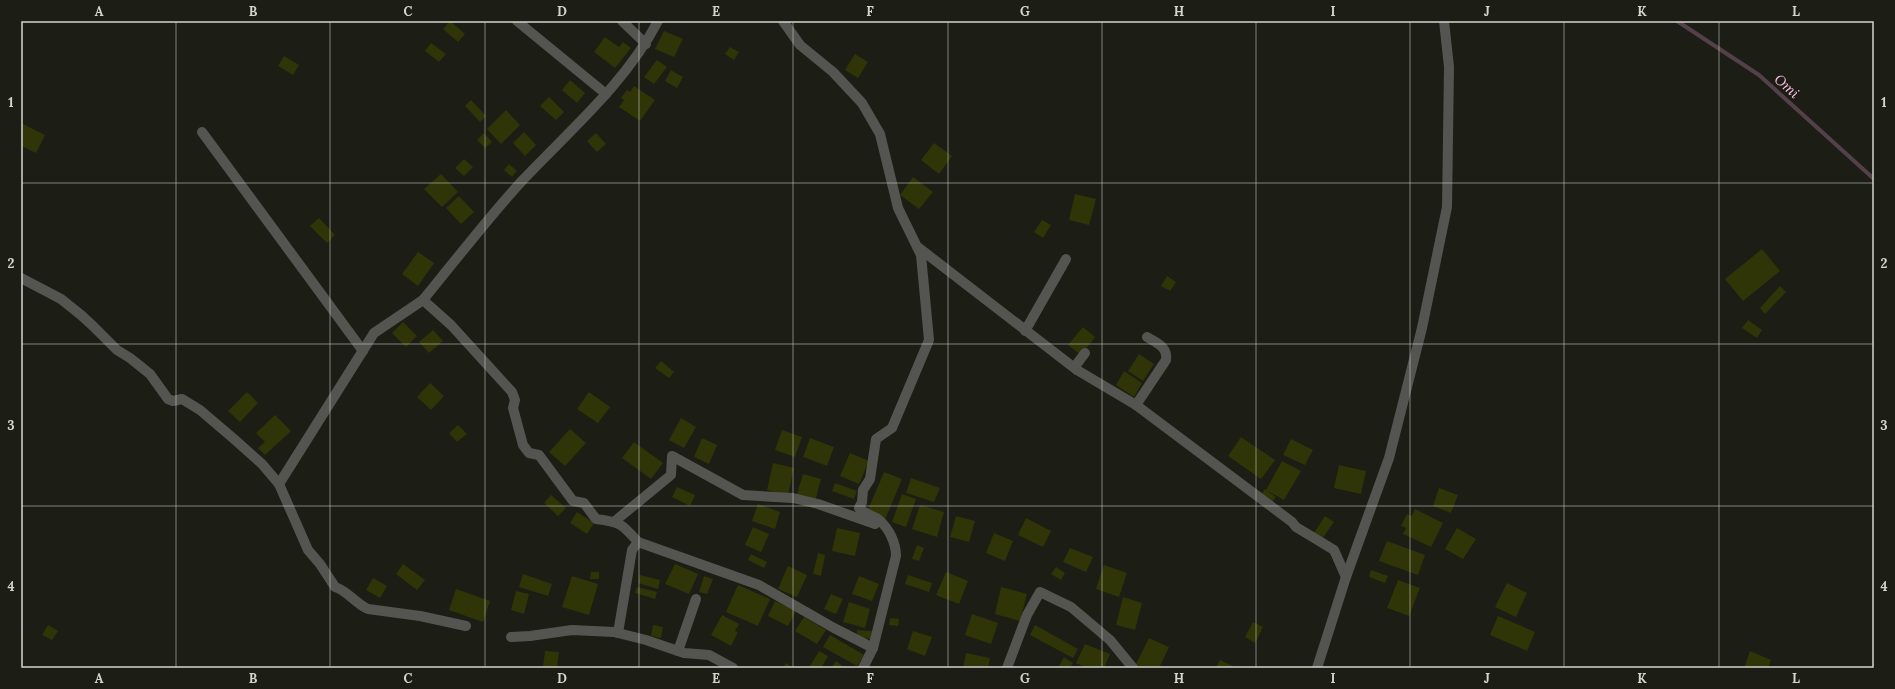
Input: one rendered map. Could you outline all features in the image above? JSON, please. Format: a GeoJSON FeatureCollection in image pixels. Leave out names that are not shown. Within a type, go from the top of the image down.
{"type":"FeatureCollection","features":[{"type":"Feature","properties":{"kind":"street"},"geometry":{"type":"LineString","coordinates":[[517,21],[606,94]]}},
{"type":"Feature","properties":{"kind":"street"},"geometry":{"type":"LineString","coordinates":[[622,21],[646,44]]}},
{"type":"Feature","properties":{"kind":"street"},"geometry":{"type":"LineString","coordinates":[[280,484],[374,333],[423,300],[520,183],[618,82],[646,44],[658,21]]}},
{"type":"Feature","properties":{"kind":"street"},"geometry":{"type":"LineString","coordinates":[[783,21],[800,45],[833,72],[862,103],[880,134],[898,208],[919,248],[921,255],[930,340],[892,428],[876,439],[870,479],[863,490],[862,502],[859,508],[863,512],[878,520],[892,536],[896,546],[896,556],[873,648],[863,668]]}},
{"type":"Feature","properties":{"kind":"street"},"geometry":{"type":"LineString","coordinates":[[1317,668],[1346,577],[1389,458],[1422,328],[1447,207],[1449,68],[1444,21]]}},
{"type":"Feature","properties":{"kind":"street"},"geometry":{"type":"LineString","coordinates":[[202,132],[363,351]]}},
{"type":"Feature","properties":{"kind":"street"},"geometry":{"type":"LineString","coordinates":[[919,248],[1077,370],[1136,405],[1292,522],[1296,527],[1334,550],[1346,577]]}},
{"type":"Feature","properties":{"kind":"street"},"geometry":{"type":"LineString","coordinates":[[1025,330],[1066,259]]}},
{"type":"Feature","properties":{"kind":"street"},"geometry":{"type":"LineString","coordinates":[[21,278],[61,299],[89,322],[117,350],[150,374],[168,399],[173,401],[182,400],[200,410],[262,464],[280,484],[308,550],[320,564],[335,587],[342,590],[368,609],[420,616],[466,626]]}},
{"type":"Feature","properties":{"kind":"street"},"geometry":{"type":"LineString","coordinates":[[423,300],[450,325],[512,392],[515,400],[513,408],[523,444],[529,453],[539,455],[573,501],[584,502],[596,519],[615,521],[624,526],[638,542],[759,585],[873,648]]}},
{"type":"Feature","properties":{"kind":"street"},"geometry":{"type":"LineString","coordinates":[[1136,405],[1166,360],[1167,354],[1164,348],[1147,337]]}},
{"type":"Feature","properties":{"kind":"street"},"geometry":{"type":"LineString","coordinates":[[1077,370],[1076,365],[1085,353]]}},
{"type":"Feature","properties":{"kind":"street"},"geometry":{"type":"LineString","coordinates":[[615,521],[671,475],[672,456],[744,495],[793,498],[818,504],[885,528]]}},
{"type":"Feature","properties":{"kind":"street"},"geometry":{"type":"LineString","coordinates":[[618,633],[632,550],[638,542]]}},
{"type":"Feature","properties":{"kind":"street"},"geometry":{"type":"LineString","coordinates":[[1007,668],[1027,615],[1040,592],[1071,607],[1110,640],[1132,668]]}},
{"type":"Feature","properties":{"kind":"street"},"geometry":{"type":"LineString","coordinates":[[678,651],[696,600]]}},
{"type":"Feature","properties":{"kind":"street"},"geometry":{"type":"LineString","coordinates":[[511,637],[572,630],[618,633],[678,651],[709,656],[733,668]]}},
{"type":"Feature","properties":{"kind":"building"},"geometry":{"type":"Polygon","coordinates":[[[450,21],[465,34],[458,42],[443,29],[450,21]]]}},
{"type":"Feature","properties":{"kind":"building"},"geometry":{"type":"Polygon","coordinates":[[[664,31],[683,39],[674,57],[655,49],[664,31]]]}},
{"type":"Feature","properties":{"kind":"building"},"geometry":{"type":"Polygon","coordinates":[[[605,37],[619,47],[623,42],[631,48],[615,68],[594,52],[605,37]]]}},
{"type":"Feature","properties":{"kind":"building"},"geometry":{"type":"Polygon","coordinates":[[[431,43],[446,54],[439,62],[425,51],[431,43]]]}},
{"type":"Feature","properties":{"kind":"building"},"geometry":{"type":"Polygon","coordinates":[[[730,47],[739,52],[734,60],[725,54],[730,47]]]}},
{"type":"Feature","properties":{"kind":"building"},"geometry":{"type":"Polygon","coordinates":[[[855,54],[868,62],[858,78],[845,70],[855,54]]]}},
{"type":"Feature","properties":{"kind":"building"},"geometry":{"type":"Polygon","coordinates":[[[284,56],[299,65],[293,75],[278,66],[284,56]]]}},
{"type":"Feature","properties":{"kind":"building"},"geometry":{"type":"Polygon","coordinates":[[[657,60],[667,67],[654,84],[644,77],[657,60]]]}},
{"type":"Feature","properties":{"kind":"building"},"geometry":{"type":"Polygon","coordinates":[[[671,70],[683,77],[677,88],[665,81],[671,70]]]}},
{"type":"Feature","properties":{"kind":"building"},"geometry":{"type":"Polygon","coordinates":[[[570,80],[585,93],[577,103],[562,90],[570,80]]]}},
{"type":"Feature","properties":{"kind":"building"},"geometry":{"type":"Polygon","coordinates":[[[634,86],[655,100],[640,121],[619,107],[624,100],[621,98],[627,90],[630,92],[634,86]]]}},
{"type":"Feature","properties":{"kind":"building"},"geometry":{"type":"Polygon","coordinates":[[[549,97],[564,112],[556,120],[540,106],[549,97]]]}},
{"type":"Feature","properties":{"kind":"building"},"geometry":{"type":"Polygon","coordinates":[[[471,100],[486,116],[480,122],[465,106],[471,100]]]}},
{"type":"Feature","properties":{"kind":"building"},"geometry":{"type":"Polygon","coordinates":[[[506,110],[520,125],[501,144],[487,129],[506,110]]]}},
{"type":"Feature","properties":{"kind":"building"},"geometry":{"type":"Polygon","coordinates":[[[21,123],[45,135],[36,153],[21,146],[21,123]]]}},
{"type":"Feature","properties":{"kind":"building"},"geometry":{"type":"Polygon","coordinates":[[[524,132],[536,145],[525,156],[513,143],[524,132]]]}},
{"type":"Feature","properties":{"kind":"building"},"geometry":{"type":"Polygon","coordinates":[[[484,133],[492,142],[485,148],[477,140],[484,133]]]}},
{"type":"Feature","properties":{"kind":"building"},"geometry":{"type":"Polygon","coordinates":[[[596,133],[606,144],[597,152],[587,141],[596,133]]]}},
{"type":"Feature","properties":{"kind":"building"},"geometry":{"type":"Polygon","coordinates":[[[934,143],[952,156],[939,174],[921,160],[934,143]]]}},
{"type":"Feature","properties":{"kind":"building"},"geometry":{"type":"Polygon","coordinates":[[[464,159],[473,167],[464,176],[455,168],[464,159]]]}},
{"type":"Feature","properties":{"kind":"building"},"geometry":{"type":"Polygon","coordinates":[[[509,164],[517,171],[512,177],[504,170],[509,164]]]}},
{"type":"Feature","properties":{"kind":"building"},"geometry":{"type":"Polygon","coordinates":[[[441,174],[458,192],[442,207],[424,189],[441,174]]]}},
{"type":"Feature","properties":{"kind":"building"},"geometry":{"type":"Polygon","coordinates":[[[913,177],[933,192],[919,209],[900,195],[913,177]]]}},
{"type":"Feature","properties":{"kind":"building"},"geometry":{"type":"Polygon","coordinates":[[[1075,194],[1096,199],[1089,225],[1069,220],[1075,194]]]}},
{"type":"Feature","properties":{"kind":"building"},"geometry":{"type":"Polygon","coordinates":[[[459,196],[474,212],[461,224],[446,208],[459,196]]]}},
{"type":"Feature","properties":{"kind":"building"},"geometry":{"type":"Polygon","coordinates":[[[319,218],[335,235],[327,243],[310,226],[319,218]]]}},
{"type":"Feature","properties":{"kind":"building"},"geometry":{"type":"Polygon","coordinates":[[[1042,220],[1051,225],[1043,238],[1034,232],[1042,220]]]}},
{"type":"Feature","properties":{"kind":"building"},"geometry":{"type":"Polygon","coordinates":[[[1762,249],[1780,271],[1743,301],[1725,279],[1762,249]]]}},
{"type":"Feature","properties":{"kind":"building"},"geometry":{"type":"Polygon","coordinates":[[[418,252],[434,263],[418,286],[402,274],[418,252]]]}},
{"type":"Feature","properties":{"kind":"building"},"geometry":{"type":"Polygon","coordinates":[[[1167,276],[1176,282],[1170,291],[1161,286],[1167,276]]]}},
{"type":"Feature","properties":{"kind":"building"},"geometry":{"type":"Polygon","coordinates":[[[1780,286],[1786,292],[1765,314],[1760,308],[1780,286]]]}},
{"type":"Feature","properties":{"kind":"building"},"geometry":{"type":"Polygon","coordinates":[[[1748,320],[1762,330],[1757,338],[1742,328],[1748,320]]]}},
{"type":"Feature","properties":{"kind":"building"},"geometry":{"type":"Polygon","coordinates":[[[403,322],[417,336],[406,347],[392,333],[403,322]]]}},
{"type":"Feature","properties":{"kind":"building"},"geometry":{"type":"Polygon","coordinates":[[[1083,327],[1095,337],[1081,355],[1068,345],[1083,327]]]}},
{"type":"Feature","properties":{"kind":"building"},"geometry":{"type":"Polygon","coordinates":[[[433,330],[443,341],[429,353],[419,342],[433,330]]]}},
{"type":"Feature","properties":{"kind":"building"},"geometry":{"type":"Polygon","coordinates":[[[1139,354],[1154,364],[1143,381],[1128,371],[1139,354]]]}},
{"type":"Feature","properties":{"kind":"building"},"geometry":{"type":"Polygon","coordinates":[[[661,361],[674,372],[669,378],[655,368],[661,361]]]}},
{"type":"Feature","properties":{"kind":"building"},"geometry":{"type":"Polygon","coordinates":[[[1124,371],[1142,383],[1134,397],[1116,385],[1124,371]]]}},
{"type":"Feature","properties":{"kind":"building"},"geometry":{"type":"Polygon","coordinates":[[[430,383],[444,396],[431,410],[417,397],[430,383]]]}},
{"type":"Feature","properties":{"kind":"building"},"geometry":{"type":"Polygon","coordinates":[[[247,392],[258,403],[240,422],[228,411],[247,392]]]}},
{"type":"Feature","properties":{"kind":"building"},"geometry":{"type":"Polygon","coordinates":[[[589,392],[610,407],[598,423],[577,409],[589,392]]]}},
{"type":"Feature","properties":{"kind":"building"},"geometry":{"type":"Polygon","coordinates":[[[275,415],[291,431],[265,455],[258,448],[265,442],[256,433],[275,415]]]}},
{"type":"Feature","properties":{"kind":"building"},"geometry":{"type":"Polygon","coordinates":[[[681,418],[696,427],[684,448],[669,440],[681,418]]]}},
{"type":"Feature","properties":{"kind":"building"},"geometry":{"type":"Polygon","coordinates":[[[458,425],[467,434],[457,442],[449,433],[458,425]]]}},
{"type":"Feature","properties":{"kind":"building"},"geometry":{"type":"Polygon","coordinates":[[[570,429],[586,443],[565,466],[549,452],[570,429]]]}},
{"type":"Feature","properties":{"kind":"building"},"geometry":{"type":"Polygon","coordinates":[[[782,430],[802,437],[795,457],[775,450],[782,430]]]}},
{"type":"Feature","properties":{"kind":"building"},"geometry":{"type":"Polygon","coordinates":[[[1241,437],[1275,460],[1261,479],[1228,456],[1241,437]]]}},
{"type":"Feature","properties":{"kind":"building"},"geometry":{"type":"Polygon","coordinates":[[[702,438],[717,445],[709,464],[694,457],[702,438]]]}},
{"type":"Feature","properties":{"kind":"building"},"geometry":{"type":"Polygon","coordinates":[[[810,438],[834,447],[827,466],[803,457],[810,438]]]}},
{"type":"Feature","properties":{"kind":"building"},"geometry":{"type":"Polygon","coordinates":[[[1291,439],[1313,450],[1305,465],[1283,455],[1291,439]]]}},
{"type":"Feature","properties":{"kind":"building"},"geometry":{"type":"Polygon","coordinates":[[[634,442],[663,463],[651,479],[622,458],[634,442]]]}},
{"type":"Feature","properties":{"kind":"building"},"geometry":{"type":"Polygon","coordinates":[[[850,453],[869,461],[859,484],[840,476],[850,453]]]}},
{"type":"Feature","properties":{"kind":"building"},"geometry":{"type":"Polygon","coordinates":[[[1282,461],[1301,471],[1284,500],[1266,490],[1282,461]]]}},
{"type":"Feature","properties":{"kind":"building"},"geometry":{"type":"Polygon","coordinates":[[[773,463],[794,468],[788,495],[767,490],[773,463]]]}},
{"type":"Feature","properties":{"kind":"building"},"geometry":{"type":"Polygon","coordinates":[[[1339,465],[1366,471],[1361,494],[1334,488],[1339,465]]]}},
{"type":"Feature","properties":{"kind":"building"},"geometry":{"type":"Polygon","coordinates":[[[884,472],[902,479],[885,520],[867,512],[884,472]]]}},
{"type":"Feature","properties":{"kind":"building"},"geometry":{"type":"Polygon","coordinates":[[[803,474],[821,479],[815,502],[796,497],[803,474]]]}},
{"type":"Feature","properties":{"kind":"building"},"geometry":{"type":"Polygon","coordinates":[[[911,478],[940,488],[934,502],[906,493],[911,478]]]}},
{"type":"Feature","properties":{"kind":"building"},"geometry":{"type":"Polygon","coordinates":[[[835,483],[857,491],[854,499],[832,491],[835,483]]]}},
{"type":"Feature","properties":{"kind":"building"},"geometry":{"type":"Polygon","coordinates":[[[677,487],[695,495],[690,506],[672,497],[677,487]]]}},
{"type":"Feature","properties":{"kind":"building"},"geometry":{"type":"Polygon","coordinates":[[[1439,488],[1458,495],[1451,513],[1433,506],[1439,488]]]}},
{"type":"Feature","properties":{"kind":"building"},"geometry":{"type":"Polygon","coordinates":[[[1265,489],[1276,497],[1272,502],[1261,495],[1265,489]]]}},
{"type":"Feature","properties":{"kind":"building"},"geometry":{"type":"Polygon","coordinates":[[[902,494],[916,499],[906,527],[892,522],[902,494]]]}},
{"type":"Feature","properties":{"kind":"building"},"geometry":{"type":"Polygon","coordinates":[[[551,495],[566,508],[558,516],[544,503],[551,495]]]}},
{"type":"Feature","properties":{"kind":"building"},"geometry":{"type":"Polygon","coordinates":[[[758,504],[780,512],[775,529],[752,521],[758,504]]]}},
{"type":"Feature","properties":{"kind":"building"},"geometry":{"type":"Polygon","coordinates":[[[920,505],[944,512],[937,537],[912,529],[920,505]]]}},
{"type":"Feature","properties":{"kind":"building"},"geometry":{"type":"Polygon","coordinates":[[[1415,509],[1443,523],[1431,547],[1403,534],[1406,528],[1401,526],[1407,514],[1412,516],[1415,509]]]}},
{"type":"Feature","properties":{"kind":"building"},"geometry":{"type":"Polygon","coordinates":[[[577,512],[594,523],[587,534],[570,523],[577,512]]]}},
{"type":"Feature","properties":{"kind":"building"},"geometry":{"type":"Polygon","coordinates":[[[956,516],[975,521],[969,542],[950,537],[956,516]]]}},
{"type":"Feature","properties":{"kind":"building"},"geometry":{"type":"Polygon","coordinates":[[[1325,516],[1334,522],[1322,539],[1314,533],[1325,516]]]}},
{"type":"Feature","properties":{"kind":"building"},"geometry":{"type":"Polygon","coordinates":[[[1026,518],[1051,531],[1043,547],[1018,535],[1026,518]]]}},
{"type":"Feature","properties":{"kind":"building"},"geometry":{"type":"Polygon","coordinates":[[[753,527],[769,534],[761,552],[745,545],[753,527]]]}},
{"type":"Feature","properties":{"kind":"building"},"geometry":{"type":"Polygon","coordinates":[[[837,528],[860,533],[855,556],[832,551],[837,528]]]}},
{"type":"Feature","properties":{"kind":"building"},"geometry":{"type":"Polygon","coordinates":[[[1457,528],[1476,539],[1463,559],[1445,549],[1457,528]]]}},
{"type":"Feature","properties":{"kind":"building"},"geometry":{"type":"Polygon","coordinates":[[[994,533],[1013,541],[1005,561],[986,553],[994,533]]]}},
{"type":"Feature","properties":{"kind":"building"},"geometry":{"type":"Polygon","coordinates":[[[1387,541],[1425,555],[1418,575],[1379,561],[1387,541]]]}},
{"type":"Feature","properties":{"kind":"building"},"geometry":{"type":"Polygon","coordinates":[[[917,545],[924,548],[919,561],[912,559],[917,545]]]}},
{"type":"Feature","properties":{"kind":"building"},"geometry":{"type":"Polygon","coordinates":[[[1070,548],[1093,557],[1086,572],[1063,562],[1070,548]]]}},
{"type":"Feature","properties":{"kind":"building"},"geometry":{"type":"Polygon","coordinates":[[[818,553],[825,555],[821,576],[813,574],[818,553]]]}},
{"type":"Feature","properties":{"kind":"building"},"geometry":{"type":"Polygon","coordinates":[[[751,554],[767,562],[764,568],[748,560],[751,554]]]}},
{"type":"Feature","properties":{"kind":"building"},"geometry":{"type":"Polygon","coordinates":[[[403,564],[425,580],[417,590],[396,574],[403,564]]]}},
{"type":"Feature","properties":{"kind":"building"},"geometry":{"type":"Polygon","coordinates":[[[675,564],[698,574],[689,594],[665,584],[675,564]]]}},
{"type":"Feature","properties":{"kind":"building"},"geometry":{"type":"Polygon","coordinates":[[[1104,565],[1127,573],[1119,597],[1096,589],[1104,565]]]}},
{"type":"Feature","properties":{"kind":"building"},"geometry":{"type":"Polygon","coordinates":[[[788,566],[807,575],[797,597],[778,589],[788,566]]]}},
{"type":"Feature","properties":{"kind":"building"},"geometry":{"type":"Polygon","coordinates":[[[1056,567],[1065,573],[1061,580],[1051,574],[1056,567]]]}},
{"type":"Feature","properties":{"kind":"building"},"geometry":{"type":"Polygon","coordinates":[[[1371,570],[1388,576],[1385,583],[1369,577],[1371,570]]]}},
{"type":"Feature","properties":{"kind":"building"},"geometry":{"type":"Polygon","coordinates":[[[591,572],[599,572],[599,579],[590,579],[591,572]]]}},
{"type":"Feature","properties":{"kind":"building"},"geometry":{"type":"Polygon","coordinates":[[[946,572],[968,581],[959,604],[936,595],[946,572]]]}},
{"type":"Feature","properties":{"kind":"building"},"geometry":{"type":"Polygon","coordinates":[[[523,574],[552,584],[548,596],[519,587],[523,574]]]}},
{"type":"Feature","properties":{"kind":"building"},"geometry":{"type":"Polygon","coordinates":[[[640,575],[660,580],[658,589],[638,583],[640,575]]]}},
{"type":"Feature","properties":{"kind":"building"},"geometry":{"type":"Polygon","coordinates":[[[908,575],[932,583],[929,592],[905,584],[908,575]]]}},
{"type":"Feature","properties":{"kind":"building"},"geometry":{"type":"Polygon","coordinates":[[[572,576],[598,584],[589,615],[562,607],[572,576]]]}},
{"type":"Feature","properties":{"kind":"building"},"geometry":{"type":"Polygon","coordinates":[[[704,576],[713,579],[707,594],[699,592],[704,576]]]}},
{"type":"Feature","properties":{"kind":"building"},"geometry":{"type":"Polygon","coordinates":[[[859,576],[879,584],[872,601],[852,594],[859,576]]]}},
{"type":"Feature","properties":{"kind":"building"},"geometry":{"type":"Polygon","coordinates":[[[373,578],[387,586],[380,598],[366,590],[373,578]]]}},
{"type":"Feature","properties":{"kind":"building"},"geometry":{"type":"Polygon","coordinates":[[[1398,580],[1420,588],[1409,616],[1387,608],[1398,580]]]}},
{"type":"Feature","properties":{"kind":"building"},"geometry":{"type":"Polygon","coordinates":[[[1507,583],[1527,593],[1516,617],[1495,607],[1507,583]]]}},
{"type":"Feature","properties":{"kind":"building"},"geometry":{"type":"Polygon","coordinates":[[[738,585],[770,599],[758,626],[726,612],[738,585]]]}},
{"type":"Feature","properties":{"kind":"building"},"geometry":{"type":"Polygon","coordinates":[[[637,587],[657,592],[655,599],[635,593],[637,587]]]}},
{"type":"Feature","properties":{"kind":"building"},"geometry":{"type":"Polygon","coordinates":[[[1001,587],[1027,594],[1020,621],[995,614],[1001,587]]]}},
{"type":"Feature","properties":{"kind":"building"},"geometry":{"type":"Polygon","coordinates":[[[456,589],[490,601],[483,622],[449,610],[456,589]]]}},
{"type":"Feature","properties":{"kind":"building"},"geometry":{"type":"Polygon","coordinates":[[[516,591],[529,594],[524,614],[511,610],[516,591]]]}},
{"type":"Feature","properties":{"kind":"building"},"geometry":{"type":"Polygon","coordinates":[[[831,594],[843,599],[836,614],[824,609],[831,594]]]}},
{"type":"Feature","properties":{"kind":"building"},"geometry":{"type":"Polygon","coordinates":[[[1123,597],[1142,603],[1135,630],[1116,625],[1123,597]]]}},
{"type":"Feature","properties":{"kind":"building"},"geometry":{"type":"Polygon","coordinates":[[[775,601],[796,611],[788,626],[768,616],[775,601]]]}},
{"type":"Feature","properties":{"kind":"building"},"geometry":{"type":"Polygon","coordinates":[[[849,602],[870,609],[865,628],[843,622],[849,602]]]}},
{"type":"Feature","properties":{"kind":"building"},"geometry":{"type":"Polygon","coordinates":[[[972,614],[998,623],[991,644],[965,635],[972,614]]]}},
{"type":"Feature","properties":{"kind":"building"},"geometry":{"type":"Polygon","coordinates":[[[722,615],[739,624],[735,631],[738,632],[731,646],[711,635],[722,615]]]}},
{"type":"Feature","properties":{"kind":"building"},"geometry":{"type":"Polygon","coordinates":[[[1498,616],[1535,632],[1527,651],[1490,635],[1498,616]]]}},
{"type":"Feature","properties":{"kind":"building"},"geometry":{"type":"Polygon","coordinates":[[[804,617],[826,630],[817,644],[795,631],[804,617]]]}},
{"type":"Feature","properties":{"kind":"building"},"geometry":{"type":"Polygon","coordinates":[[[890,618],[899,619],[898,626],[889,625],[890,618]]]}},
{"type":"Feature","properties":{"kind":"building"},"geometry":{"type":"Polygon","coordinates":[[[1253,622],[1263,627],[1255,643],[1245,637],[1253,622]]]}},
{"type":"Feature","properties":{"kind":"building"},"geometry":{"type":"Polygon","coordinates":[[[48,625],[58,631],[52,640],[42,635],[48,625]]]}},
{"type":"Feature","properties":{"kind":"building"},"geometry":{"type":"Polygon","coordinates":[[[653,625],[663,627],[661,638],[651,636],[653,625]]]}},
{"type":"Feature","properties":{"kind":"building"},"geometry":{"type":"Polygon","coordinates":[[[1035,625],[1078,649],[1073,658],[1030,635],[1035,625]]]}},
{"type":"Feature","properties":{"kind":"building"},"geometry":{"type":"Polygon","coordinates":[[[857,630],[872,631],[871,639],[857,637],[857,630]]]}},
{"type":"Feature","properties":{"kind":"building"},"geometry":{"type":"Polygon","coordinates":[[[913,631],[932,637],[925,656],[907,649],[913,631]]]}},
{"type":"Feature","properties":{"kind":"building"},"geometry":{"type":"Polygon","coordinates":[[[830,635],[864,655],[857,666],[823,647],[830,635]]]}},
{"type":"Feature","properties":{"kind":"building"},"geometry":{"type":"Polygon","coordinates":[[[1149,638],[1169,647],[1159,668],[1139,668],[1135,666],[1149,638]]]}},
{"type":"Feature","properties":{"kind":"building"},"geometry":{"type":"Polygon","coordinates":[[[1085,644],[1110,654],[1104,668],[1087,668],[1076,663],[1085,644]]]}},
{"type":"Feature","properties":{"kind":"building"},"geometry":{"type":"Polygon","coordinates":[[[545,651],[559,652],[557,668],[543,667],[545,651]]]}},
{"type":"Feature","properties":{"kind":"building"},"geometry":{"type":"Polygon","coordinates":[[[819,651],[828,656],[821,668],[814,668],[810,666],[819,651]]]}},
{"type":"Feature","properties":{"kind":"building"},"geometry":{"type":"Polygon","coordinates":[[[1750,651],[1771,660],[1768,668],[1744,668],[1750,651]]]}},
{"type":"Feature","properties":{"kind":"building"},"geometry":{"type":"Polygon","coordinates":[[[966,653],[990,658],[988,668],[963,668],[966,653]]]}},
{"type":"Feature","properties":{"kind":"building"},"geometry":{"type":"Polygon","coordinates":[[[1064,657],[1073,663],[1070,668],[1058,668],[1064,657]]]}},
{"type":"Feature","properties":{"kind":"building"},"geometry":{"type":"Polygon","coordinates":[[[1220,660],[1237,668],[1216,668],[1220,660]]]}},
{"type":"Feature","properties":{"kind":"building"},"geometry":{"type":"Polygon","coordinates":[[[836,661],[845,668],[831,668],[836,661]]]}},
{"type":"Feature","properties":{"kind":"building"},"geometry":{"type":"Polygon","coordinates":[[[786,663],[794,668],[783,668],[786,663]]]}},
{"type":"Feature","properties":{"kind":"waterway","name":"Omi"},"geometry":{"type":"LineString","coordinates":[[1677,21],[1759,75],[1874,179]]}}]}
